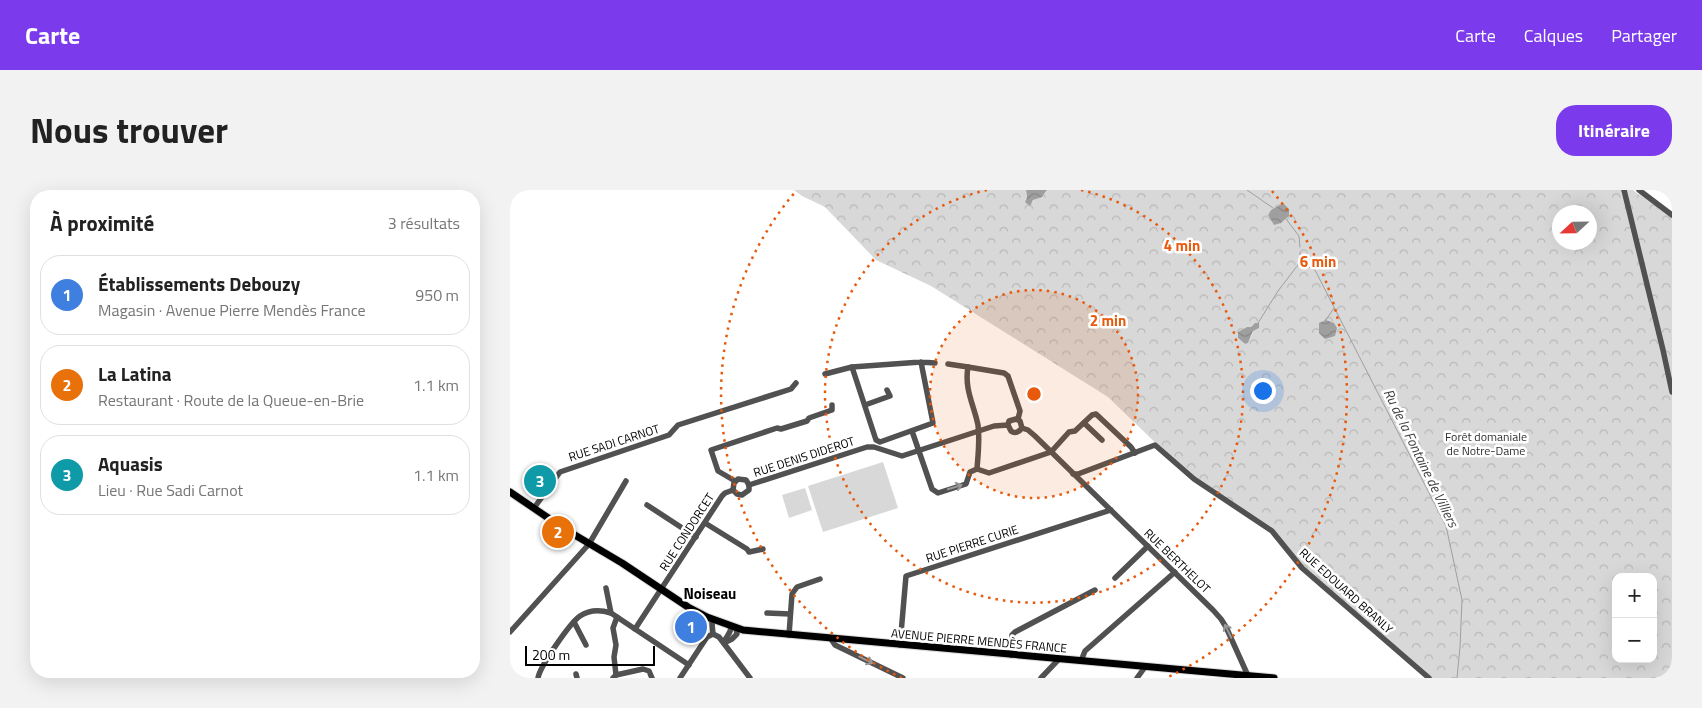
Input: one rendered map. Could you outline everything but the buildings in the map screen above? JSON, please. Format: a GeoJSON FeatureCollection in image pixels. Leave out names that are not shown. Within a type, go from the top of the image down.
{"type":"FeatureCollection","features":[{"type":"Feature","properties":{"kind":"main road","name":"AVENUE PIERRE MENDÈS FRANCE"},"geometry":{"type":"LineString","coordinates":[[510,492],[688,607],[734,628]]}},
{"type":"Feature","properties":{"kind":"main road","name":"AVENUE PIERRE MENDÈS FRANCE"},"geometry":{"type":"LineString","coordinates":[[688,607],[691,611],[712,623],[749,631],[1274,678]]}},
{"type":"Feature","properties":{"kind":"street"},"geometry":{"type":"LineString","coordinates":[[1639,190],[1672,215]]}},
{"type":"Feature","properties":{"kind":"street"},"geometry":{"type":"LineString","coordinates":[[1625,191],[1664,350],[1672,392]]}},
{"type":"Feature","properties":{"kind":"street"},"geometry":{"type":"LineString","coordinates":[[852,367],[876,440],[880,442],[933,423],[921,362]]}},
{"type":"Feature","properties":{"kind":"street"},"geometry":{"type":"LineString","coordinates":[[825,374],[852,367],[921,362],[935,363]]}},
{"type":"Feature","properties":{"kind":"street"},"geometry":{"type":"LineString","coordinates":[[948,364],[1004,373],[1008,376],[1020,411],[1018,419]]}},
{"type":"Feature","properties":{"kind":"street"},"geometry":{"type":"LineString","coordinates":[[968,367],[966,379],[978,431],[977,469]]}},
{"type":"Feature","properties":{"kind":"street","name":"RUE SADI CARNOT"},"geometry":{"type":"LineString","coordinates":[[534,508],[560,472],[669,435],[678,426],[791,389],[796,383]]}},
{"type":"Feature","properties":{"kind":"street"},"geometry":{"type":"LineString","coordinates":[[865,405],[890,396],[887,390]]}},
{"type":"Feature","properties":{"kind":"street"},"geometry":{"type":"LineString","coordinates":[[735,481],[733,490],[737,494],[747,493],[749,485],[743,479],[735,481],[718,471],[711,450],[777,428],[781,429],[807,421],[809,418],[832,410],[832,405]]}},
{"type":"Feature","properties":{"kind":"street"},"geometry":{"type":"LineString","coordinates":[[912,431],[932,489],[938,493],[966,484],[970,472],[977,469],[989,473],[1051,452],[1069,432],[1075,431],[1092,414],[1096,414],[1135,453],[1073,474],[1051,452],[1028,430],[1022,428]]}},
{"type":"Feature","properties":{"kind":"street"},"geometry":{"type":"LineString","coordinates":[[1011,419],[1018,419],[1022,423],[1022,428],[1019,432],[1012,432],[1009,430],[1008,425],[1011,419]]}},
{"type":"Feature","properties":{"kind":"street"},"geometry":{"type":"LineString","coordinates":[[1084,423],[1102,440]]}},
{"type":"Feature","properties":{"kind":"street","name":"RUE DENIS DIDEROT"},"geometry":{"type":"LineString","coordinates":[[749,485],[867,447],[874,447],[902,456],[994,426],[1008,425]]}},
{"type":"Feature","properties":{"kind":"street","name":"RUE EDOUARD BRANLY"},"geometry":{"type":"LineString","coordinates":[[1135,453],[1155,445],[1194,479],[1272,531],[1302,568],[1429,678]]}},
{"type":"Feature","properties":{"kind":"street","name":"RUE BERTHELOT"},"geometry":{"type":"LineString","coordinates":[[1073,474],[1221,619],[1248,677]]}},
{"type":"Feature","properties":{"kind":"street"},"geometry":{"type":"LineString","coordinates":[[510,632],[589,544],[626,481]]}},
{"type":"Feature","properties":{"kind":"street","name":"RUE CONDORCET"},"geometry":{"type":"LineString","coordinates":[[635,629],[725,493],[733,490]]}},
{"type":"Feature","properties":{"kind":"street"},"geometry":{"type":"LineString","coordinates":[[647,505],[696,537]]}},
{"type":"Feature","properties":{"kind":"street","name":"RUE PIERRE CURIE"},"geometry":{"type":"LineString","coordinates":[[900,645],[906,576],[1111,510]]}},
{"type":"Feature","properties":{"kind":"street"},"geometry":{"type":"LineString","coordinates":[[705,523],[749,552],[762,549]]}},
{"type":"Feature","properties":{"kind":"street"},"geometry":{"type":"LineString","coordinates":[[1115,578],[1148,546]]}},
{"type":"Feature","properties":{"kind":"street"},"geometry":{"type":"LineString","coordinates":[[1081,661],[1085,652],[1175,572]]}},
{"type":"Feature","properties":{"kind":"street"},"geometry":{"type":"LineString","coordinates":[[789,635],[792,594],[797,587],[820,579]]}},
{"type":"Feature","properties":{"kind":"street"},"geometry":{"type":"LineString","coordinates":[[606,588],[611,613]]}},
{"type":"Feature","properties":{"kind":"street"},"geometry":{"type":"LineString","coordinates":[[1011,655],[1012,635],[1015,632],[1095,590]]}},
{"type":"Feature","properties":{"kind":"street"},"geometry":{"type":"LineString","coordinates":[[538,678],[541,669],[574,622],[580,616],[597,611],[611,613],[689,665]]}},
{"type":"Feature","properties":{"kind":"street"},"geometry":{"type":"LineString","coordinates":[[767,613],[790,614]]}},
{"type":"Feature","properties":{"kind":"street"},"geometry":{"type":"LineString","coordinates":[[617,617],[613,628],[616,645],[614,657],[615,677],[643,669],[649,671],[652,678]]}},
{"type":"Feature","properties":{"kind":"street"},"geometry":{"type":"LineString","coordinates":[[574,622],[586,646]]}},
{"type":"Feature","properties":{"kind":"street"},"geometry":{"type":"LineString","coordinates":[[712,623],[713,634]]}},
{"type":"Feature","properties":{"kind":"street"},"geometry":{"type":"LineString","coordinates":[[724,643],[734,628]]}},
{"type":"Feature","properties":{"kind":"street"},"geometry":{"type":"LineString","coordinates":[[713,634],[719,637],[750,678]]}},
{"type":"Feature","properties":{"kind":"street"},"geometry":{"type":"LineString","coordinates":[[680,678],[707,637],[713,634]]}},
{"type":"Feature","properties":{"kind":"street"},"geometry":{"type":"LineString","coordinates":[[831,639],[835,645],[903,678]]}},
{"type":"Feature","properties":{"kind":"street"},"geometry":{"type":"LineString","coordinates":[[1041,678],[1059,659]]}},
{"type":"Feature","properties":{"kind":"street"},"geometry":{"type":"LineString","coordinates":[[1137,678],[1145,667]]}},
{"type":"Feature","properties":{"kind":"green space","name":"Forêt domaniale de Notre-Dame"},"geometry":{"type":"Polygon","coordinates":[[[794,190],[1026,190],[1027,197],[1025,200],[1032,202],[1047,190],[1633,190],[1672,215],[1672,678],[1430,678],[1304,567],[1273,531],[1194,480],[1108,397],[931,286],[876,260],[825,207],[794,190]],[[1283,203],[1271,210],[1268,215],[1281,223],[1288,217],[1283,203]],[[1254,324],[1238,332],[1238,338],[1245,344],[1248,343],[1254,329],[1254,324]]]}},
{"type":"Feature","properties":{"kind":"green space"},"geometry":{"type":"Polygon","coordinates":[[[883,462],[898,508],[823,532],[808,486],[883,462]]]}},
{"type":"Feature","properties":{"kind":"green space"},"geometry":{"type":"Polygon","coordinates":[[[805,488],[812,510],[789,518],[782,495],[805,488]]]}},
{"type":"Feature","properties":{"kind":"water"},"geometry":{"type":"Polygon","coordinates":[[[1026,190],[1047,190],[1042,197],[1033,200],[1030,206],[1025,202],[1027,197],[1026,190]]]}},
{"type":"Feature","properties":{"kind":"water"},"geometry":{"type":"Polygon","coordinates":[[[1283,203],[1289,209],[1289,216],[1281,223],[1274,225],[1268,215],[1271,210],[1283,203]]]}},
{"type":"Feature","properties":{"kind":"water"},"geometry":{"type":"Polygon","coordinates":[[[1326,320],[1334,323],[1337,328],[1335,336],[1325,339],[1319,333],[1319,323],[1326,320]]]}},
{"type":"Feature","properties":{"kind":"water"},"geometry":{"type":"Polygon","coordinates":[[[1255,323],[1259,323],[1259,328],[1253,331],[1248,343],[1245,344],[1238,338],[1238,332],[1251,327],[1255,323]]]}},
{"type":"Feature","properties":{"kind":"waterway"},"geometry":{"type":"LineString","coordinates":[[1247,190],[1273,208]]}},
{"type":"Feature","properties":{"kind":"waterway"},"geometry":{"type":"LineString","coordinates":[[1286,219],[1299,236],[1300,247]]}},
{"type":"Feature","properties":{"kind":"waterway"},"geometry":{"type":"LineString","coordinates":[[1300,253],[1302,263]]}},
{"type":"Feature","properties":{"kind":"waterway"},"geometry":{"type":"LineString","coordinates":[[1258,323],[1278,291],[1301,261]]}},
{"type":"Feature","properties":{"kind":"waterway","name":"Ru de la Fontaine de Villiers"},"geometry":{"type":"LineString","coordinates":[[1306,266],[1315,270],[1446,526],[1462,600],[1457,678]]}},
{"type":"Feature","properties":{"kind":"waterway"},"geometry":{"type":"LineString","coordinates":[[1326,320],[1334,308]]}},
{"type":"Feature","properties":{"kind":"place","name":"Aquasis"},"geometry":{"type":"Point","coordinates":[540,481]}},
{"type":"Feature","properties":{"kind":"place","name":"La Latina"},"geometry":{"type":"Point","coordinates":[558,532]}},
{"type":"Feature","properties":{"kind":"place","name":"Établissements Debouzy"},"geometry":{"type":"Point","coordinates":[691,627]}},
{"type":"Feature","properties":{"kind":"district","name":"Noiseau"},"geometry":{"type":"Point","coordinates":[710,594]}}]}
